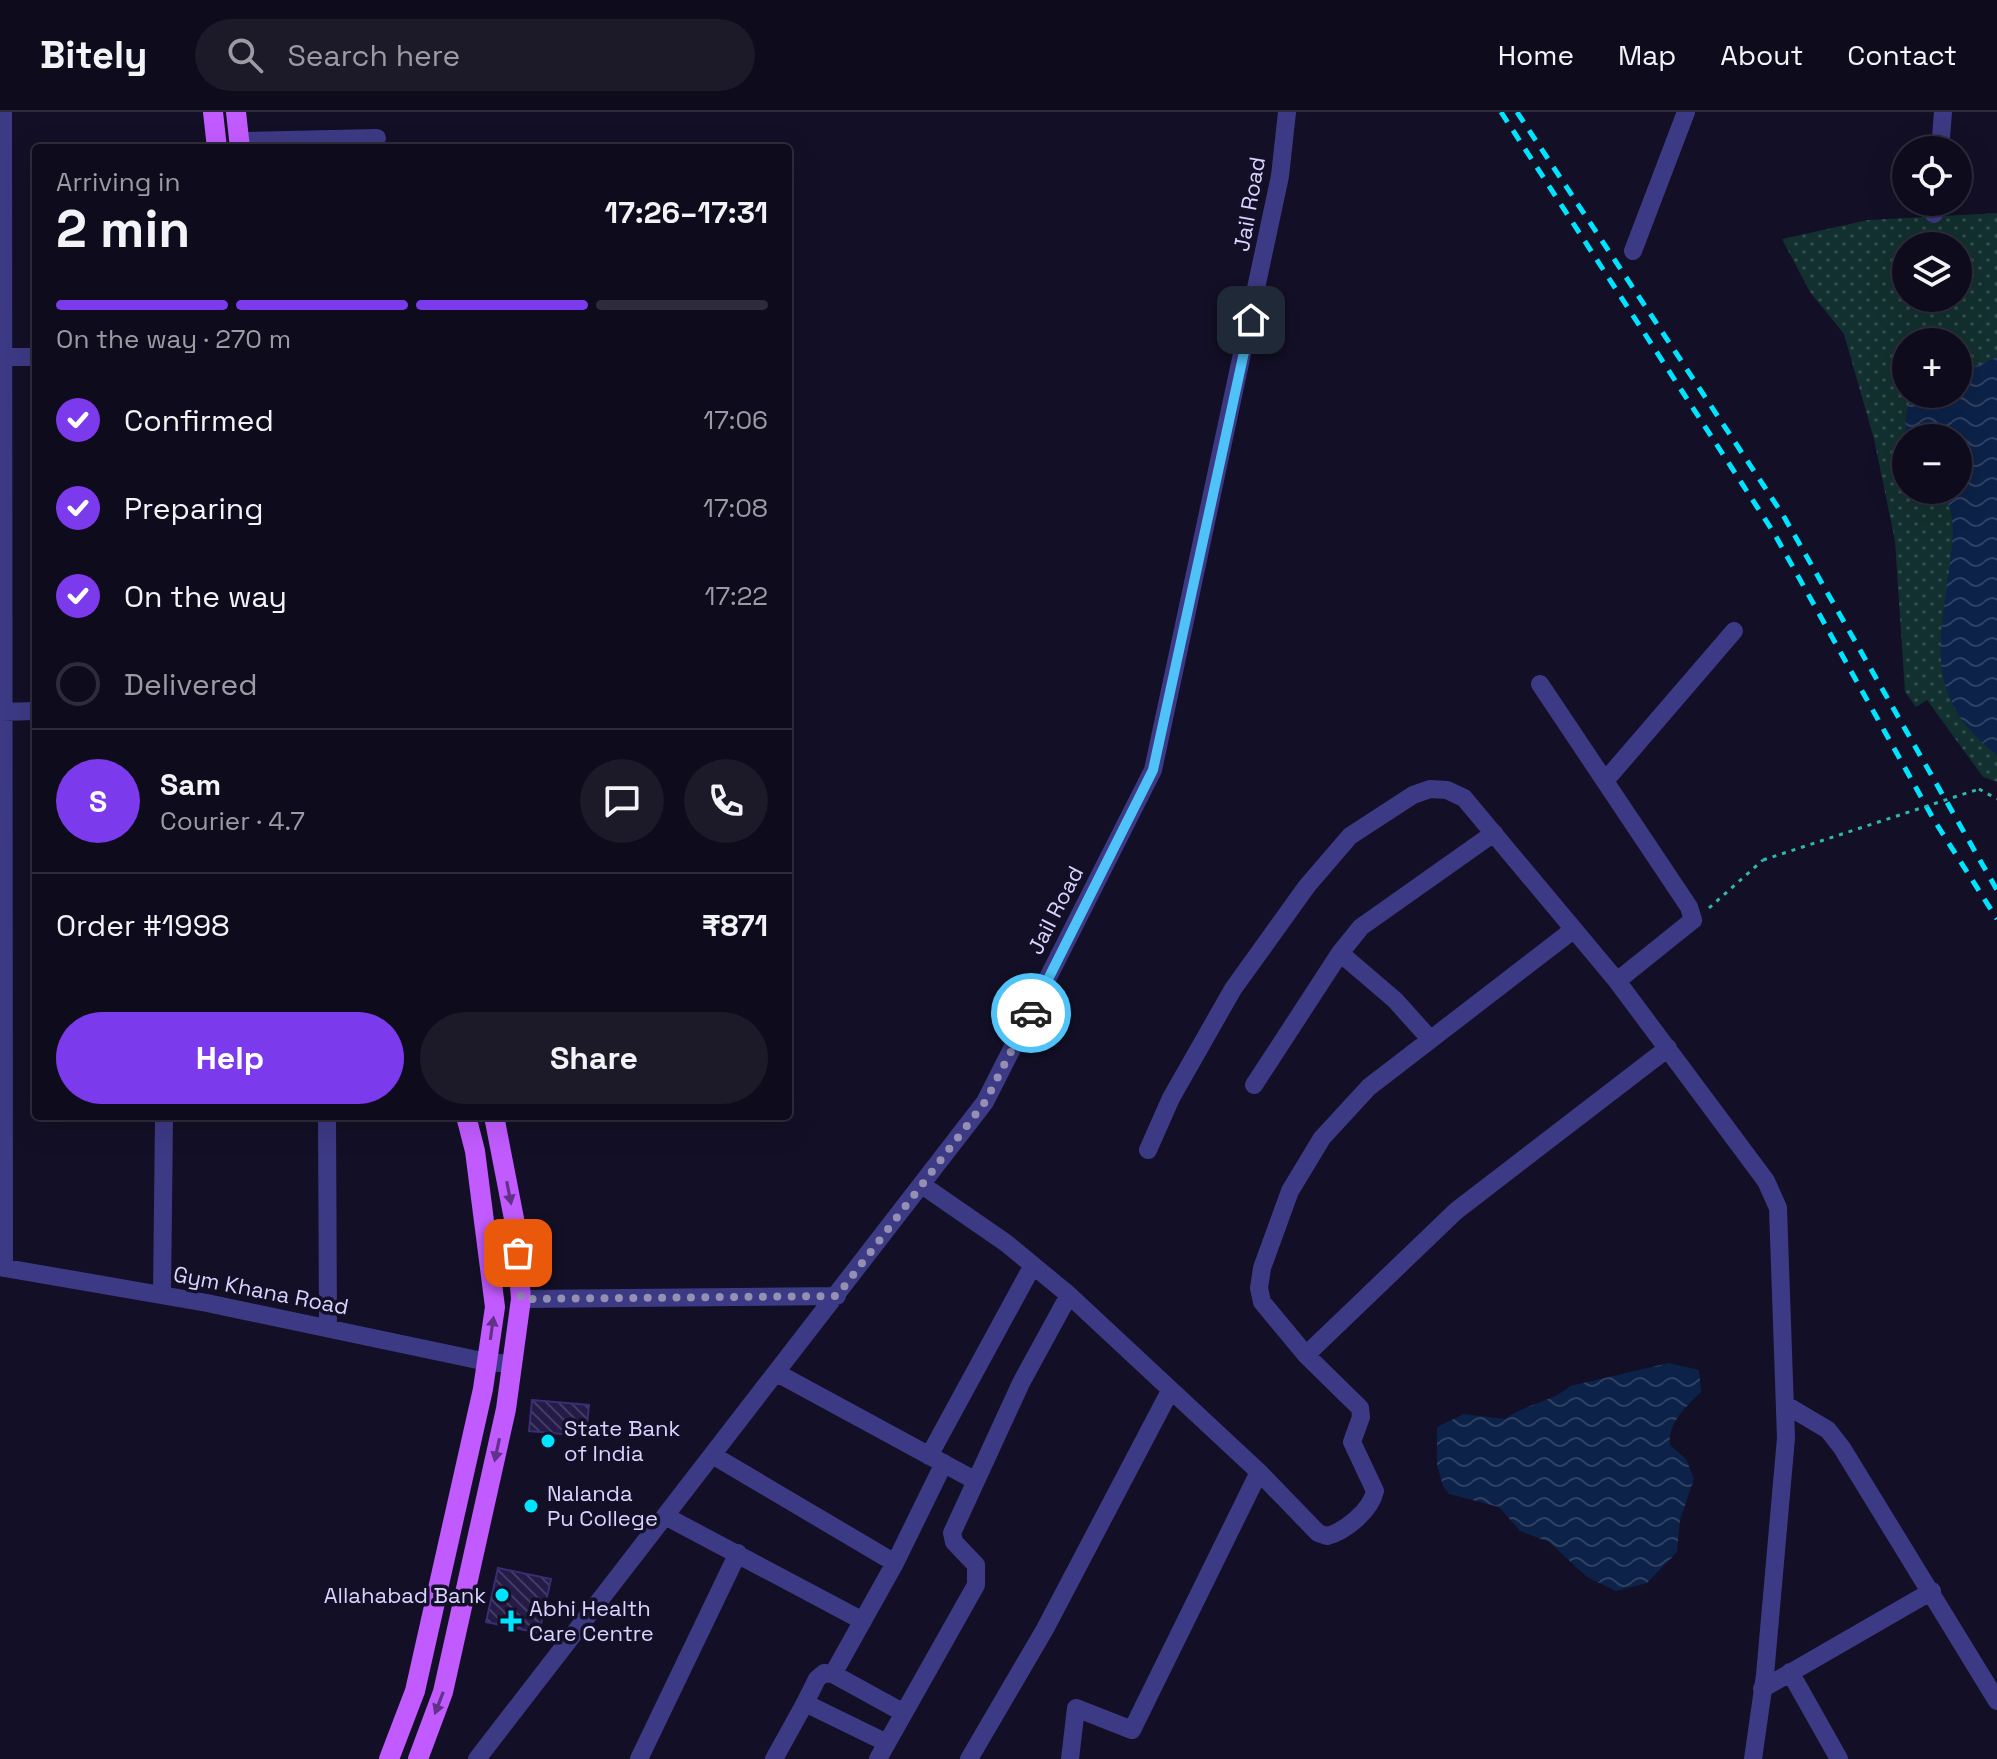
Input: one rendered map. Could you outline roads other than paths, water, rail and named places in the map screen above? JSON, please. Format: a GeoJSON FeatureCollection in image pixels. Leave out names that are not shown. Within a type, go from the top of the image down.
{"type":"FeatureCollection","features":[{"type":"Feature","properties":{"kind":"main road"},"geometry":{"type":"LineString","coordinates":[[213,112],[217,144]]}},
{"type":"Feature","properties":{"kind":"main road"},"geometry":{"type":"LineString","coordinates":[[236,112],[239,144]]}},
{"type":"Feature","properties":{"kind":"main road"},"geometry":{"type":"LineString","coordinates":[[389,1759],[415,1691],[487,1362],[495,1307],[475,1151],[467,1120]]}},
{"type":"Feature","properties":{"kind":"main road"},"geometry":{"type":"LineString","coordinates":[[418,1759],[443,1692],[506,1409],[521,1299],[516,1229],[495,1120]]}},
{"type":"Feature","properties":{"kind":"street"},"geometry":{"type":"LineString","coordinates":[[2,1268],[3,112]]}},
{"type":"Feature","properties":{"kind":"street","name":"Jail Road"},"geometry":{"type":"LineString","coordinates":[[477,1759],[985,1102],[1153,770],[1280,176],[1287,112]]}},
{"type":"Feature","properties":{"kind":"street"},"geometry":{"type":"LineString","coordinates":[[1633,251],[1686,112]]}},
{"type":"Feature","properties":{"kind":"street"},"geometry":{"type":"LineString","coordinates":[[1941,136],[1943,112]]}},
{"type":"Feature","properties":{"kind":"street"},"geometry":{"type":"LineString","coordinates":[[239,144],[377,138]]}},
{"type":"Feature","properties":{"kind":"street"},"geometry":{"type":"LineString","coordinates":[[1,357],[32,357]]}},
{"type":"Feature","properties":{"kind":"street"},"geometry":{"type":"LineString","coordinates":[[1605,781],[1734,631]]}},
{"type":"Feature","properties":{"kind":"street"},"geometry":{"type":"LineString","coordinates":[[1540,684],[1689,907],[1693,920],[1617,981]]}},
{"type":"Feature","properties":{"kind":"street"},"geometry":{"type":"LineString","coordinates":[[1,712],[32,711]]}},
{"type":"Feature","properties":{"kind":"street"},"geometry":{"type":"LineString","coordinates":[[1148,1150],[1171,1098],[1233,989],[1307,886],[1350,836],[1413,795],[1430,789],[1447,790],[1464,798],[1617,981],[1766,1181],[1778,1208],[1786,1438],[1753,1759]]}},
{"type":"Feature","properties":{"kind":"street"},"geometry":{"type":"LineString","coordinates":[[1254,1085],[1340,953],[1361,927],[1494,833]]}},
{"type":"Feature","properties":{"kind":"street"},"geometry":{"type":"LineString","coordinates":[[922,1185],[1033,1265],[1069,1295],[1259,1472],[1318,1533],[1327,1536],[1341,1530],[1373,1499],[1372,1480],[1352,1442],[1361,1417],[1360,1408],[1306,1355],[1262,1302],[1259,1288],[1267,1250],[1290,1191],[1322,1138],[1369,1087],[1573,930]]}},
{"type":"Feature","properties":{"kind":"street"},"geometry":{"type":"LineString","coordinates":[[1340,953],[1395,1000],[1430,1039]]}},
{"type":"Feature","properties":{"kind":"street"},"geometry":{"type":"LineString","coordinates":[[1306,1355],[1456,1211],[1668,1048]]}},
{"type":"Feature","properties":{"kind":"street"},"geometry":{"type":"LineString","coordinates":[[162,1295],[164,1120]]}},
{"type":"Feature","properties":{"kind":"street"},"geometry":{"type":"LineString","coordinates":[[327,1120],[328,1327]]}},
{"type":"Feature","properties":{"kind":"street"},"geometry":{"type":"LineString","coordinates":[[833,1674],[895,1563],[937,1460],[1033,1265]]}},
{"type":"Feature","properties":{"kind":"street","name":"Gym Khana Road"},"geometry":{"type":"LineString","coordinates":[[2,1268],[162,1295],[487,1362],[512,1364]]}},
{"type":"Feature","properties":{"kind":"street"},"geometry":{"type":"LineString","coordinates":[[805,1703],[882,1751],[976,1585],[976,1565],[954,1542],[952,1533],[1021,1383],[1069,1295]]}},
{"type":"Feature","properties":{"kind":"street"},"geometry":{"type":"LineString","coordinates":[[521,1299],[837,1296]]}},
{"type":"Feature","properties":{"kind":"street"},"geometry":{"type":"LineString","coordinates":[[777,1373],[976,1481]]}},
{"type":"Feature","properties":{"kind":"street"},"geometry":{"type":"LineString","coordinates":[[969,1759],[1045,1629],[1170,1391]]}},
{"type":"Feature","properties":{"kind":"street"},"geometry":{"type":"LineString","coordinates":[[1786,1405],[1828,1430],[1932,1591],[1997,1701]]}},
{"type":"Feature","properties":{"kind":"street"},"geometry":{"type":"LineString","coordinates":[[714,1456],[895,1563]]}},
{"type":"Feature","properties":{"kind":"street"},"geometry":{"type":"LineString","coordinates":[[1070,1759],[1076,1708],[1132,1730],[1259,1472]]}},
{"type":"Feature","properties":{"kind":"street"},"geometry":{"type":"LineString","coordinates":[[667,1517],[863,1621]]}},
{"type":"Feature","properties":{"kind":"street"},"geometry":{"type":"LineString","coordinates":[[639,1759],[738,1553]]}},
{"type":"Feature","properties":{"kind":"street"},"geometry":{"type":"LineString","coordinates":[[1762,1689],[1932,1591]]}},
{"type":"Feature","properties":{"kind":"street"},"geometry":{"type":"LineString","coordinates":[[1790,1672],[1839,1759]]}},
{"type":"Feature","properties":{"kind":"street"},"geometry":{"type":"LineString","coordinates":[[774,1759],[817,1679],[824,1673],[833,1674],[904,1713]]}},
{"type":"Feature","properties":{"kind":"water"},"geometry":{"type":"Polygon","coordinates":[[[1997,357],[1997,755],[1973,733],[1956,710],[1946,688],[1941,664],[1943,613],[1953,528],[1947,504],[1972,504],[1972,424],[1906,424],[1908,408],[1972,408],[1972,368],[1997,357]]]}},
{"type":"Feature","properties":{"kind":"water"},"geometry":{"type":"Polygon","coordinates":[[[1669,1363],[1699,1370],[1701,1392],[1679,1416],[1670,1437],[1670,1445],[1686,1459],[1694,1479],[1680,1520],[1677,1552],[1647,1583],[1616,1591],[1587,1577],[1549,1542],[1520,1531],[1499,1507],[1449,1494],[1443,1486],[1437,1465],[1437,1427],[1464,1414],[1505,1419],[1570,1386],[1669,1363]]]}},
{"type":"Feature","properties":{"kind":"railway"},"geometry":{"type":"LineString","coordinates":[[1501,112],[1774,533],[1934,820],[1997,919]]}},
{"type":"Feature","properties":{"kind":"railway"},"geometry":{"type":"LineString","coordinates":[[1517,112],[1783,515],[1997,890]]}},
{"type":"Feature","properties":{"kind":"place","name":"State Bank of India"},"geometry":{"type":"Point","coordinates":[548,1441]}},
{"type":"Feature","properties":{"kind":"place","name":"Nalanda Pu College"},"geometry":{"type":"Point","coordinates":[531,1506]}},
{"type":"Feature","properties":{"kind":"place","name":"Allahabad Bank"},"geometry":{"type":"Point","coordinates":[502,1595]}},
{"type":"Feature","properties":{"kind":"place","name":"Abhi Health Care Centre"},"geometry":{"type":"Point","coordinates":[511,1621]}}]}
